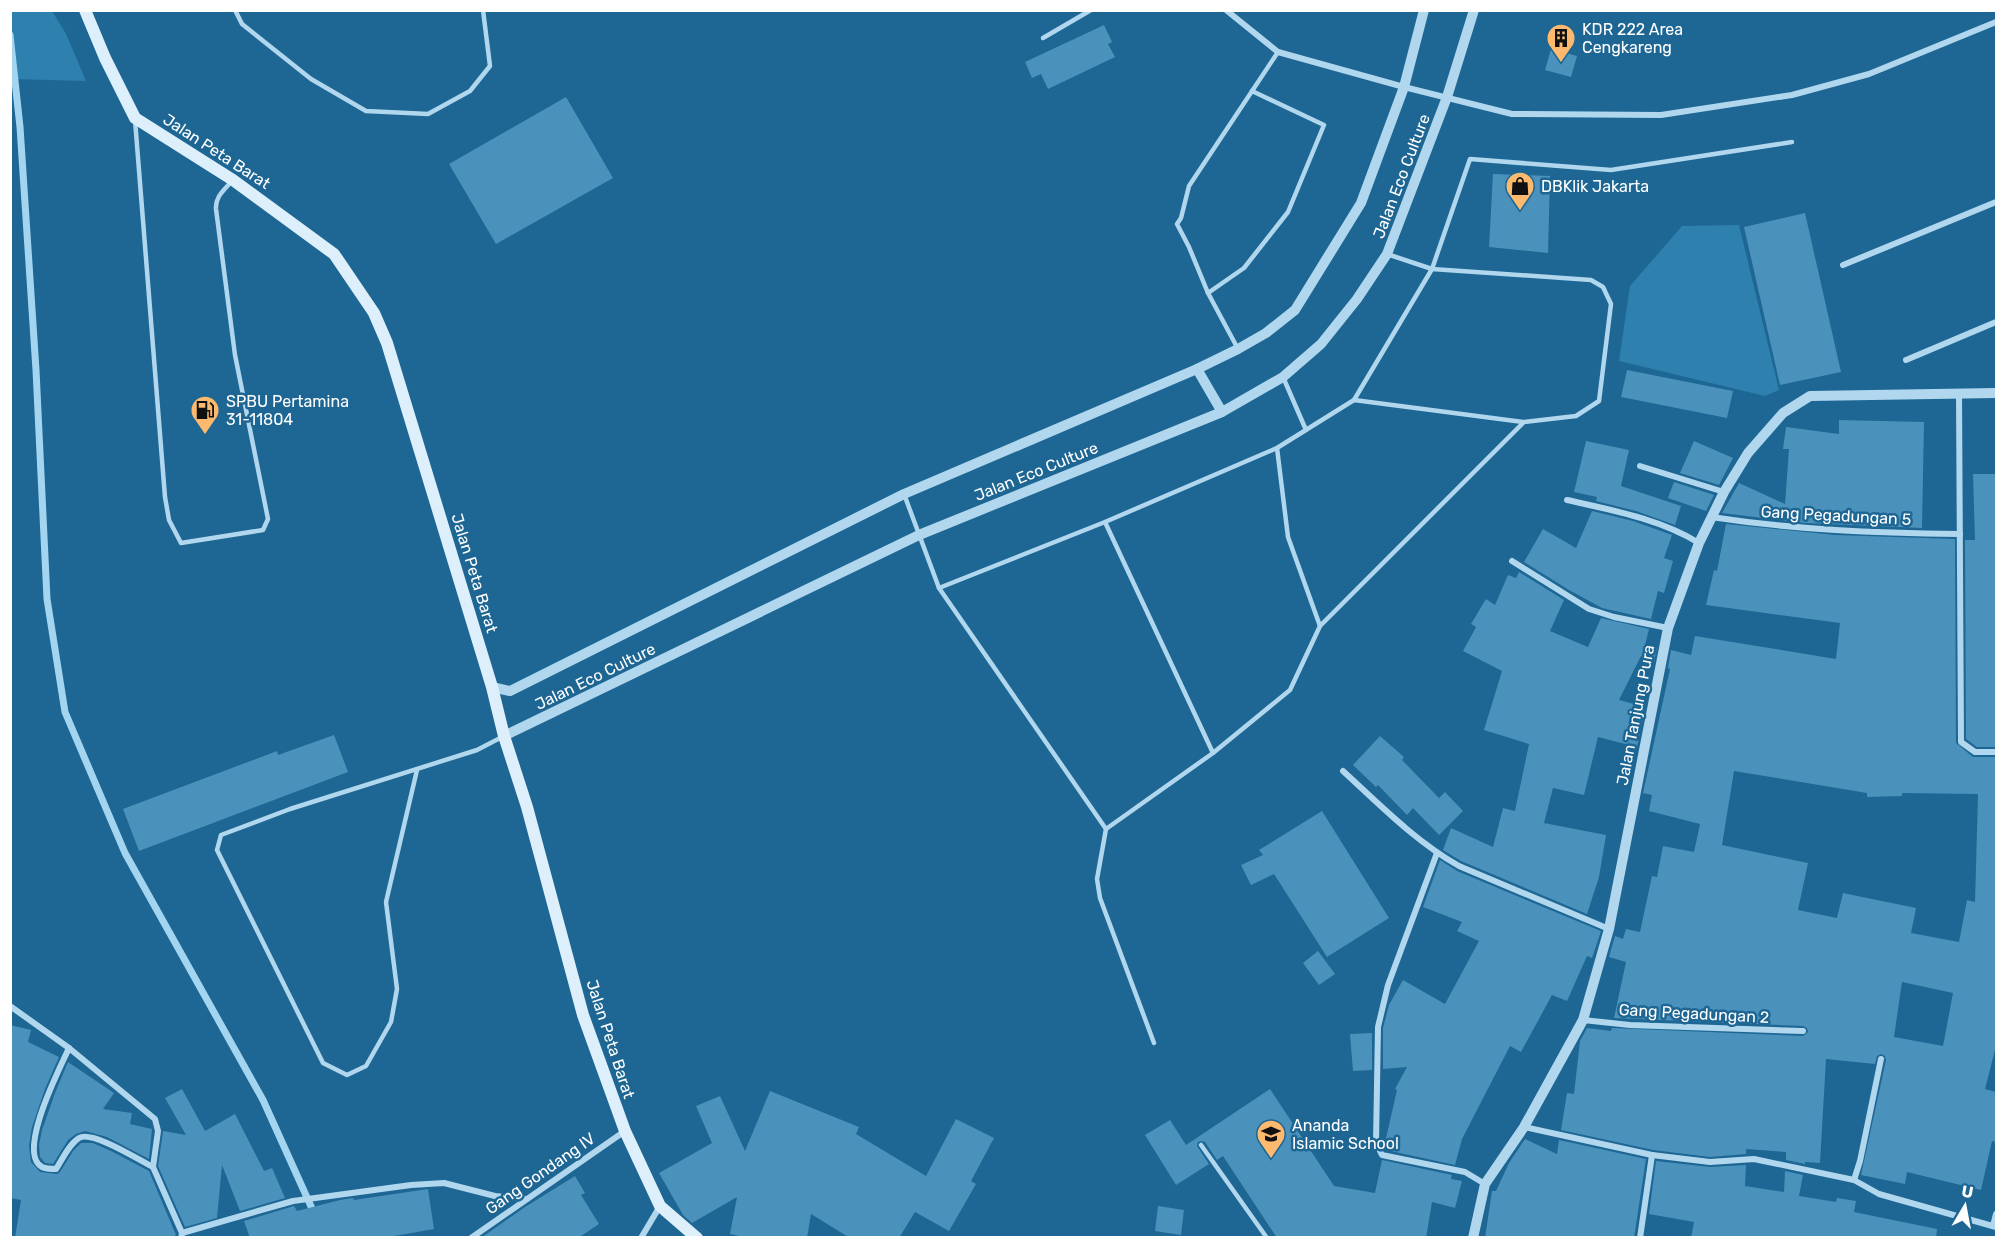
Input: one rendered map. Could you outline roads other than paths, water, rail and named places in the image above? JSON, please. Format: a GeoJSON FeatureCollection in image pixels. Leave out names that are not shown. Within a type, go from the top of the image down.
{"type":"FeatureCollection","features":[{"type":"Feature","properties":{"kind":"main road"},"geometry":{"type":"LineString","coordinates":[[85,10],[105,58],[135,118]]}},
{"type":"Feature","properties":{"kind":"main road","name":"Jalan Peta Barat"},"geometry":{"type":"LineString","coordinates":[[135,118],[233,180],[334,254],[374,313],[387,343],[492,687],[504,736],[528,807],[583,1015],[625,1131],[660,1206],[697,1238]]}},
{"type":"Feature","properties":{"kind":"street","name":"Jalan Eco Culture"},"geometry":{"type":"LineString","coordinates":[[1226,10],[1278,52],[1512,114],[1661,115],[1792,94],[1869,74],[1996,22]]}},
{"type":"Feature","properties":{"kind":"street","name":"Jalan Eco Culture"},"geometry":{"type":"LineString","coordinates":[[492,687],[510,691],[904,495],[1197,369],[1266,333],[1295,310],[1361,203],[1404,87],[1424,10]]}},
{"type":"Feature","properties":{"kind":"street","name":"Jalan Eco Culture"},"geometry":{"type":"LineString","coordinates":[[504,736],[919,535],[1222,412],[1283,377],[1321,344],[1357,299],[1387,254],[1447,97],[1474,10]]}},
{"type":"Feature","properties":{"kind":"street"},"geometry":{"type":"LineString","coordinates":[[1843,266],[1996,202]]}},
{"type":"Feature","properties":{"kind":"street"},"geometry":{"type":"LineString","coordinates":[[1906,360],[1996,322]]}},
{"type":"Feature","properties":{"kind":"street"},"geometry":{"type":"LineString","coordinates":[[1197,369],[1222,412]]}},
{"type":"Feature","properties":{"kind":"street"},"geometry":{"type":"LineString","coordinates":[[1959,393],[1961,742],[1975,752],[1996,752]]}},
{"type":"Feature","properties":{"kind":"street","name":"Jalan Tanjung Pura"},"geometry":{"type":"LineString","coordinates":[[1473,1238],[1485,1184],[1524,1127],[1584,1020],[1609,929],[1668,628],[1699,543],[1724,492],[1748,453],[1783,413],[1810,396],[1996,393]]}},
{"type":"Feature","properties":{"kind":"street"},"geometry":{"type":"LineString","coordinates":[[1640,466],[1724,492]]}},
{"type":"Feature","properties":{"kind":"street"},"geometry":{"type":"LineString","coordinates":[[1567,500],[1603,508],[1672,529],[1699,543]]}},
{"type":"Feature","properties":{"kind":"street","name":"Gang Pegadungan 5"},"geometry":{"type":"LineString","coordinates":[[1711,517],[1805,530],[1960,534]]}},
{"type":"Feature","properties":{"kind":"street"},"geometry":{"type":"LineString","coordinates":[[1512,561],[1589,609],[1614,617],[1668,628]]}},
{"type":"Feature","properties":{"kind":"street"},"geometry":{"type":"LineString","coordinates":[[1343,771],[1414,837],[1437,853],[1459,866],[1609,929]]}},
{"type":"Feature","properties":{"kind":"street"},"geometry":{"type":"LineString","coordinates":[[1437,853],[1388,985],[1378,1027],[1376,1143],[1382,1155],[1465,1172],[1485,1184]]}},
{"type":"Feature","properties":{"kind":"street"},"geometry":{"type":"LineString","coordinates":[[10,1006],[69,1048],[154,1119],[158,1131],[153,1167],[182,1235],[293,1201],[411,1185],[444,1183],[495,1196],[525,1199]]}},
{"type":"Feature","properties":{"kind":"street","name":"Gang Pegadungan 2"},"geometry":{"type":"LineString","coordinates":[[1584,1020],[1629,1025],[1803,1031]]}},
{"type":"Feature","properties":{"kind":"street"},"geometry":{"type":"LineString","coordinates":[[69,1048],[42,1109],[33,1152],[37,1162],[43,1168],[56,1169],[76,1139],[83,1136],[96,1138],[153,1167]]}},
{"type":"Feature","properties":{"kind":"street"},"geometry":{"type":"LineString","coordinates":[[1854,1180],[1881,1059]]}},
{"type":"Feature","properties":{"kind":"street"},"geometry":{"type":"LineString","coordinates":[[1524,1127],[1652,1155],[1710,1162],[1754,1159],[1854,1180],[1879,1194],[1995,1227],[1996,1215]]}},
{"type":"Feature","properties":{"kind":"street","name":"Gang Gondang IV"},"geometry":{"type":"LineString","coordinates":[[471,1238],[625,1131]]}},
{"type":"Feature","properties":{"kind":"street"},"geometry":{"type":"LineString","coordinates":[[1640,1238],[1652,1155]]}},
{"type":"Feature","properties":{"kind":"street"},"geometry":{"type":"LineString","coordinates":[[641,1238],[660,1206]]}},
{"type":"Feature","properties":{"kind":"lane"},"geometry":{"type":"LineString","coordinates":[[235,10],[242,24],[311,79],[366,111],[428,114],[470,91],[490,66],[483,10]]}},
{"type":"Feature","properties":{"kind":"lane"},"geometry":{"type":"LineString","coordinates":[[1043,38],[1091,10]]}},
{"type":"Feature","properties":{"kind":"lane"},"geometry":{"type":"LineString","coordinates":[[1238,349],[1208,293],[1177,224],[1181,218],[1189,186],[1278,52]]}},
{"type":"Feature","properties":{"kind":"lane"},"geometry":{"type":"LineString","coordinates":[[1208,293],[1244,268],[1288,212],[1324,125],[1252,91]]}},
{"type":"Feature","properties":{"kind":"lane"},"geometry":{"type":"LineString","coordinates":[[135,118],[165,497],[169,520],[181,543],[263,530],[268,519],[235,355],[215,202],[233,180]]}},
{"type":"Feature","properties":{"kind":"lane"},"geometry":{"type":"LineString","coordinates":[[939,588],[1105,522],[1277,448],[1354,400],[1432,269],[1470,159],[1611,170],[1792,142]]}},
{"type":"Feature","properties":{"kind":"lane"},"geometry":{"type":"LineString","coordinates":[[1354,400],[1524,422],[1576,416],[1599,401],[1611,304],[1603,287],[1591,280],[1432,269],[1387,254]]}},
{"type":"Feature","properties":{"kind":"lane"},"geometry":{"type":"LineString","coordinates":[[1283,377],[1306,430]]}},
{"type":"Feature","properties":{"kind":"lane"},"geometry":{"type":"LineString","coordinates":[[1154,1043],[1100,898],[1097,879],[1106,829],[1213,753],[1290,690],[1320,626],[1524,422]]}},
{"type":"Feature","properties":{"kind":"lane"},"geometry":{"type":"LineString","coordinates":[[1277,448],[1288,537],[1320,626]]}},
{"type":"Feature","properties":{"kind":"lane"},"geometry":{"type":"LineString","coordinates":[[904,495],[939,588],[1106,829]]}},
{"type":"Feature","properties":{"kind":"lane"},"geometry":{"type":"LineString","coordinates":[[1105,522],[1213,753]]}},
{"type":"Feature","properties":{"kind":"lane"},"geometry":{"type":"LineString","coordinates":[[417,770],[386,902],[397,989],[391,1022],[366,1066],[347,1075],[323,1063],[217,850],[218,841],[221,835],[290,809],[477,750],[504,736]]}},
{"type":"Feature","properties":{"kind":"lane"},"geometry":{"type":"LineString","coordinates":[[1201,1145],[1267,1238]]}},
{"type":"Feature","properties":{"kind":"waterway"},"geometry":{"type":"LineString","coordinates":[[10,35],[20,127],[36,370],[47,599],[65,712],[125,853],[263,1100],[314,1213]]}},
{"type":"Feature","properties":{"kind":"place","name":"KDR 222 Area Cengkareng"},"geometry":{"type":"Point","coordinates":[1561,64]}},
{"type":"Feature","properties":{"kind":"place","name":"DBKlik Jakarta"},"geometry":{"type":"Point","coordinates":[1520,212]}},
{"type":"Feature","properties":{"kind":"place","name":"SPBU Pertamina 31-11804"},"geometry":{"type":"Point","coordinates":[205,436]}},
{"type":"Feature","properties":{"kind":"place","name":"Ananda Islamic School"},"geometry":{"type":"Point","coordinates":[1271,1160]}}]}
